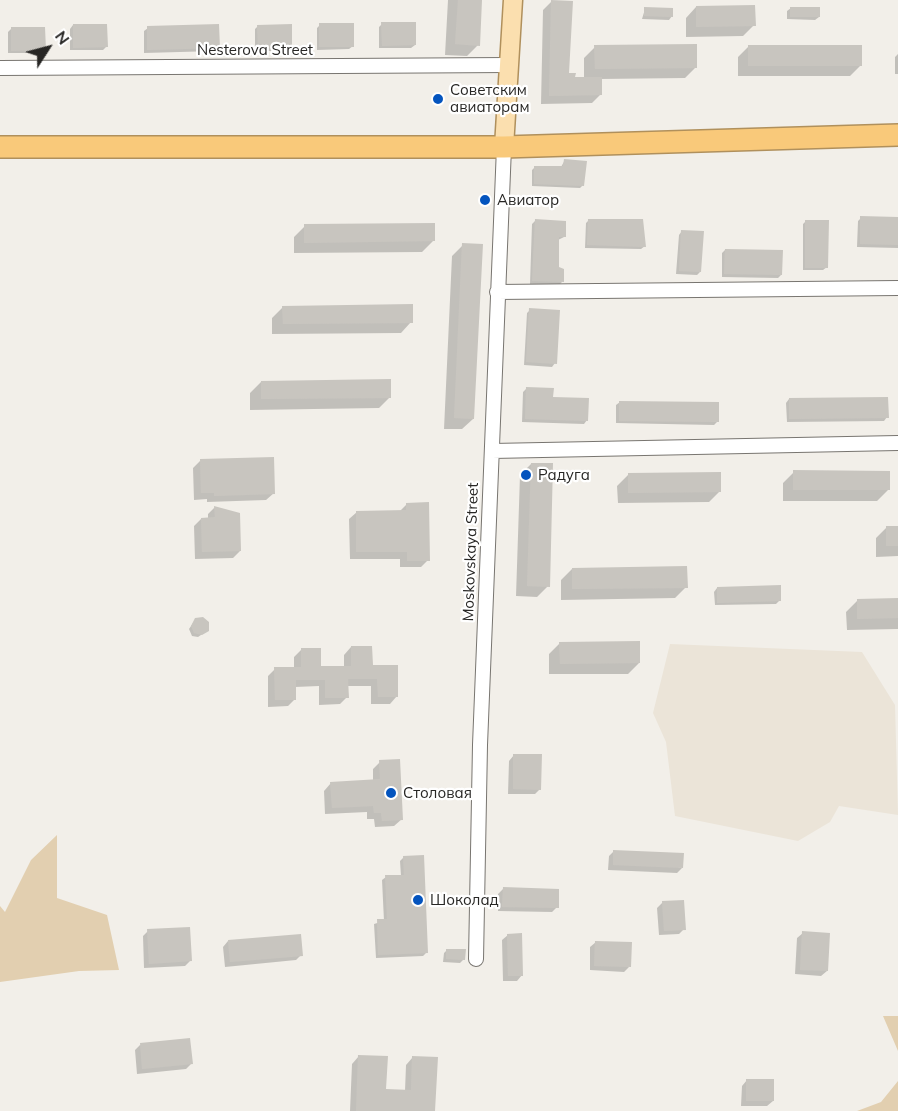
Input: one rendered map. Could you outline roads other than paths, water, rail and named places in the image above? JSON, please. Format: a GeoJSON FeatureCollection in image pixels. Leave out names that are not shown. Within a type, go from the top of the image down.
{"type":"FeatureCollection","features":[{"type":"Feature","properties":{"kind":"highway"},"geometry":{"type":"LineString","coordinates":[[0,147],[504,147],[898,135]]}},
{"type":"Feature","properties":{"kind":"main road"},"geometry":{"type":"LineString","coordinates":[[504,147],[513,0]]}},
{"type":"Feature","properties":{"kind":"street","name":"Nesterova Street"},"geometry":{"type":"LineString","coordinates":[[0,68],[509,65]]}},
{"type":"Feature","properties":{"kind":"street","name":"Moskovskaya Street"},"geometry":{"type":"LineString","coordinates":[[476,959],[480,745],[504,147]]}},
{"type":"Feature","properties":{"kind":"street"},"geometry":{"type":"LineString","coordinates":[[497,292],[898,288]]}},
{"type":"Feature","properties":{"kind":"street"},"geometry":{"type":"LineString","coordinates":[[492,451],[898,443]]}},
{"type":"Feature","properties":{"kind":"place","name":"Советским авиаторам"},"geometry":{"type":"Point","coordinates":[438,99]}},
{"type":"Feature","properties":{"kind":"place","name":"Авиатор"},"geometry":{"type":"Point","coordinates":[485,200]}},
{"type":"Feature","properties":{"kind":"place","name":"Радуга"},"geometry":{"type":"Point","coordinates":[526,475]}},
{"type":"Feature","properties":{"kind":"place","name":"Столовая"},"geometry":{"type":"Point","coordinates":[391,793]}},
{"type":"Feature","properties":{"kind":"place","name":"Шоколад"},"geometry":{"type":"Point","coordinates":[418,900]}}]}
